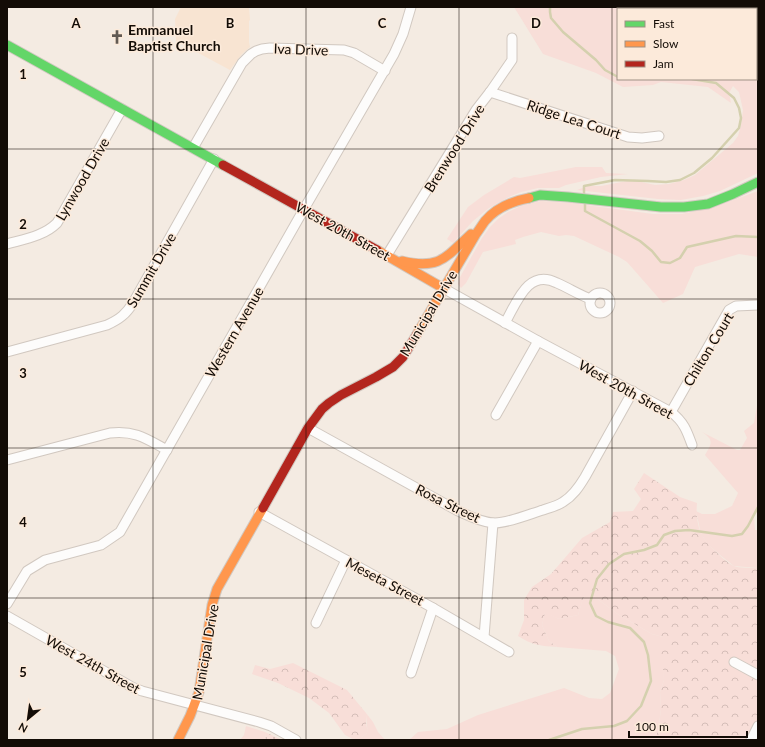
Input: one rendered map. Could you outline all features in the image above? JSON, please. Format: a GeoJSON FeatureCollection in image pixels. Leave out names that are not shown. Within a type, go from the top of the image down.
{"type":"FeatureCollection","features":[{"type":"Feature","properties":{"kind":"main road","name":"West 20th Street"},"geometry":{"type":"LineString","coordinates":[[7,45],[304,209],[443,288]]}},
{"type":"Feature","properties":{"kind":"main road","name":"Municipal Drive"},"geometry":{"type":"LineString","coordinates":[[178,740],[189,720],[199,692],[212,606],[217,589],[308,428],[319,412],[332,401],[385,372],[400,360],[411,345],[443,288],[486,220],[500,209],[515,201],[540,195],[661,207],[684,207],[708,204],[758,182]]}},
{"type":"Feature","properties":{"kind":"main road"},"geometry":{"type":"LineString","coordinates":[[390,257],[408,263],[425,264],[439,261],[445,258],[486,220]]}},
{"type":"Feature","properties":{"kind":"street","name":"Western Avenue"},"geometry":{"type":"LineString","coordinates":[[7,604],[27,571],[45,560],[101,545],[120,532],[400,44],[411,7]]}},
{"type":"Feature","properties":{"kind":"street","name":"Brenwood Drive"},"geometry":{"type":"LineString","coordinates":[[390,257],[476,110],[512,60],[512,38]]}},
{"type":"Feature","properties":{"kind":"street","name":"Iva Drive"},"geometry":{"type":"LineString","coordinates":[[194,148],[242,64],[251,54],[256,51],[270,48],[349,51],[385,71]]}},
{"type":"Feature","properties":{"kind":"street","name":"Ridge Lea Court"},"geometry":{"type":"LineString","coordinates":[[490,92],[628,137],[642,138],[659,136]]}},
{"type":"Feature","properties":{"kind":"street","name":"Lynwood Drive"},"geometry":{"type":"LineString","coordinates":[[7,244],[45,232],[57,223],[122,109]]}},
{"type":"Feature","properties":{"kind":"street","name":"Summit Drive"},"geometry":{"type":"LineString","coordinates":[[7,352],[107,324],[123,316],[133,303],[214,159]]}},
{"type":"Feature","properties":{"kind":"street"},"geometry":{"type":"LineString","coordinates":[[505,323],[523,291],[532,282],[537,280],[547,279],[556,282],[581,296],[591,299]]}},
{"type":"Feature","properties":{"kind":"street","name":"West 20th Street"},"geometry":{"type":"LineString","coordinates":[[443,288],[675,415]]}},
{"type":"Feature","properties":{"kind":"street","name":"Chilton Court"},"geometry":{"type":"LineString","coordinates":[[675,415],[729,310],[736,306],[758,305]]}},
{"type":"Feature","properties":{"kind":"street"},"geometry":{"type":"LineString","coordinates":[[496,415],[538,341]]}},
{"type":"Feature","properties":{"kind":"street","name":"Rosa Street"},"geometry":{"type":"LineString","coordinates":[[308,428],[458,511],[477,520],[493,523],[518,518],[562,503],[571,496],[579,488],[633,391]]}},
{"type":"Feature","properties":{"kind":"street"},"geometry":{"type":"LineString","coordinates":[[675,415],[682,422],[692,445]]}},
{"type":"Feature","properties":{"kind":"street"},"geometry":{"type":"LineString","coordinates":[[7,460],[110,432],[128,432],[136,434],[167,450]]}},
{"type":"Feature","properties":{"kind":"street","name":"Meseta Street"},"geometry":{"type":"LineString","coordinates":[[260,512],[509,652]]}},
{"type":"Feature","properties":{"kind":"street"},"geometry":{"type":"LineString","coordinates":[[484,637],[493,523]]}},
{"type":"Feature","properties":{"kind":"street"},"geometry":{"type":"LineString","coordinates":[[316,622],[346,560]]}},
{"type":"Feature","properties":{"kind":"street"},"geometry":{"type":"LineString","coordinates":[[411,673],[433,608]]}},
{"type":"Feature","properties":{"kind":"street","name":"West 24th Street"},"geometry":{"type":"LineString","coordinates":[[7,616],[132,687],[152,694],[259,722],[271,726],[296,740]]}},
{"type":"Feature","properties":{"kind":"street"},"geometry":{"type":"LineString","coordinates":[[734,662],[758,676]]}},
{"type":"Feature","properties":{"kind":"street"},"geometry":{"type":"LineString","coordinates":[[750,740],[758,726]]}},
{"type":"Feature","properties":{"kind":"shaded area"},"geometry":{"type":"Polygon","coordinates":[[[181,7],[249,7],[250,47],[242,54],[230,70],[176,41],[175,19],[181,7]]]}},
{"type":"Feature","properties":{"kind":"green space"},"geometry":{"type":"Polygon","coordinates":[[[514,7],[739,7],[740,8],[617,8],[617,80],[757,80],[757,25],[758,173],[720,191],[681,200],[658,199],[577,190],[588,186],[601,186],[632,180],[655,185],[669,184],[695,175],[733,143],[738,136],[743,110],[739,92],[733,86],[729,93],[731,103],[708,87],[661,82],[653,85],[623,87],[596,73],[543,54],[514,7]]]}},
{"type":"Feature","properties":{"kind":"green space"},"geometry":{"type":"Polygon","coordinates":[[[576,167],[602,167],[606,173],[628,174],[601,177],[559,188],[538,188],[521,192],[489,208],[473,221],[453,243],[447,239],[468,207],[484,195],[514,177],[520,178],[576,167]]]}},
{"type":"Feature","properties":{"kind":"green space"},"geometry":{"type":"Polygon","coordinates":[[[758,191],[758,257],[739,254],[695,267],[683,294],[663,303],[627,262],[619,257],[574,236],[559,236],[541,232],[515,240],[516,244],[483,252],[466,283],[461,288],[458,284],[459,279],[482,238],[490,227],[508,212],[523,205],[541,201],[571,203],[653,214],[682,214],[714,207],[758,191]]]}},
{"type":"Feature","properties":{"kind":"green space"},"geometry":{"type":"Polygon","coordinates":[[[758,400],[758,511],[754,517],[755,530],[758,530],[758,568],[734,566],[708,544],[701,534],[696,511],[702,514],[715,514],[732,506],[738,493],[705,455],[711,442],[709,437],[702,432],[737,450],[740,450],[747,438],[744,431],[754,423],[758,400]]]}},
{"type":"Feature","properties":{"kind":"green space"},"geometry":{"type":"Polygon","coordinates":[[[644,473],[680,497],[697,503],[697,518],[701,533],[710,546],[720,556],[736,567],[758,568],[758,740],[648,740],[658,732],[661,709],[660,692],[664,680],[660,645],[663,637],[652,634],[619,615],[595,597],[584,596],[578,615],[559,619],[545,613],[542,625],[549,641],[557,647],[537,644],[518,636],[524,620],[524,600],[532,587],[551,574],[582,538],[610,522],[613,512],[633,511],[641,499],[634,489],[644,473]]]}},
{"type":"Feature","properties":{"kind":"green space"},"geometry":{"type":"Polygon","coordinates":[[[584,595],[595,597],[619,615],[652,634],[663,637],[664,680],[660,692],[661,709],[658,732],[648,740],[409,740],[418,732],[447,729],[478,715],[564,688],[589,698],[602,699],[610,693],[619,669],[615,656],[606,651],[557,647],[549,641],[542,625],[545,612],[559,619],[578,615],[584,595]]]}},
{"type":"Feature","properties":{"kind":"green space"},"geometry":{"type":"Polygon","coordinates":[[[293,663],[347,690],[366,713],[367,733],[360,740],[345,735],[329,713],[309,698],[278,683],[252,674],[255,665],[270,669],[293,663]]]}},
{"type":"Feature","properties":{"kind":"green space"},"geometry":{"type":"Polygon","coordinates":[[[366,713],[385,740],[360,740],[367,733],[366,713]]]}},
{"type":"Feature","properties":{"kind":"green space"},"geometry":{"type":"Polygon","coordinates":[[[246,726],[265,732],[266,740],[240,740],[244,735],[246,726]]]}},
{"type":"Feature","properties":{"kind":"green space"},"geometry":{"type":"Polygon","coordinates":[[[265,732],[282,740],[266,740],[265,732]]]}},
{"type":"Feature","properties":{"kind":"waterway"},"geometry":{"type":"LineString","coordinates":[[550,7],[551,18],[563,32],[596,60],[605,70],[617,76]]}},
{"type":"Feature","properties":{"kind":"waterway"},"geometry":{"type":"LineString","coordinates":[[584,194],[584,186],[615,180],[666,182],[680,180],[694,173],[712,158],[739,128],[741,118],[739,108],[734,98],[716,83],[698,80]]}},
{"type":"Feature","properties":{"kind":"waterway"},"geometry":{"type":"LineString","coordinates":[[585,203],[585,211],[640,241],[652,251],[661,262],[670,263],[680,258],[687,247],[736,236],[758,237]]}},
{"type":"Feature","properties":{"kind":"waterway"},"geometry":{"type":"LineString","coordinates":[[549,740],[582,729],[614,726],[627,721],[641,706],[651,681],[648,655],[644,642],[630,628],[608,622],[596,616],[590,603],[597,579],[609,564],[624,554],[644,550],[657,545],[664,535],[675,531],[689,530],[732,536],[742,534],[758,507]]}},
{"type":"Feature","properties":{"kind":"traffic: fast"},"geometry":{"type":"LineString","coordinates":[[7,45],[223,165]]}},
{"type":"Feature","properties":{"kind":"traffic: fast"},"geometry":{"type":"LineString","coordinates":[[529,198],[540,195],[661,207],[684,207],[708,204],[758,182]]}},
{"type":"Feature","properties":{"kind":"traffic: slow"},"geometry":{"type":"LineString","coordinates":[[417,334],[476,234],[489,216],[505,206],[529,198]]}},
{"type":"Feature","properties":{"kind":"traffic: slow"},"geometry":{"type":"LineString","coordinates":[[402,261],[425,264],[441,260],[471,234]]}},
{"type":"Feature","properties":{"kind":"traffic: slow"},"geometry":{"type":"LineString","coordinates":[[377,250],[443,288]]}},
{"type":"Feature","properties":{"kind":"traffic: slow"},"geometry":{"type":"LineString","coordinates":[[178,740],[190,716],[199,692],[212,605],[217,589],[263,508]]}},
{"type":"Feature","properties":{"kind":"traffic: jam"},"geometry":{"type":"LineString","coordinates":[[223,165],[377,250]]}},
{"type":"Feature","properties":{"kind":"traffic: jam"},"geometry":{"type":"LineString","coordinates":[[263,508],[308,428],[322,409],[341,395],[393,367],[403,357],[417,334]]}},
{"type":"Feature","properties":{"kind":"place","name":"Emmanuel Baptist Church"},"geometry":{"type":"Point","coordinates":[117,37]}}]}
